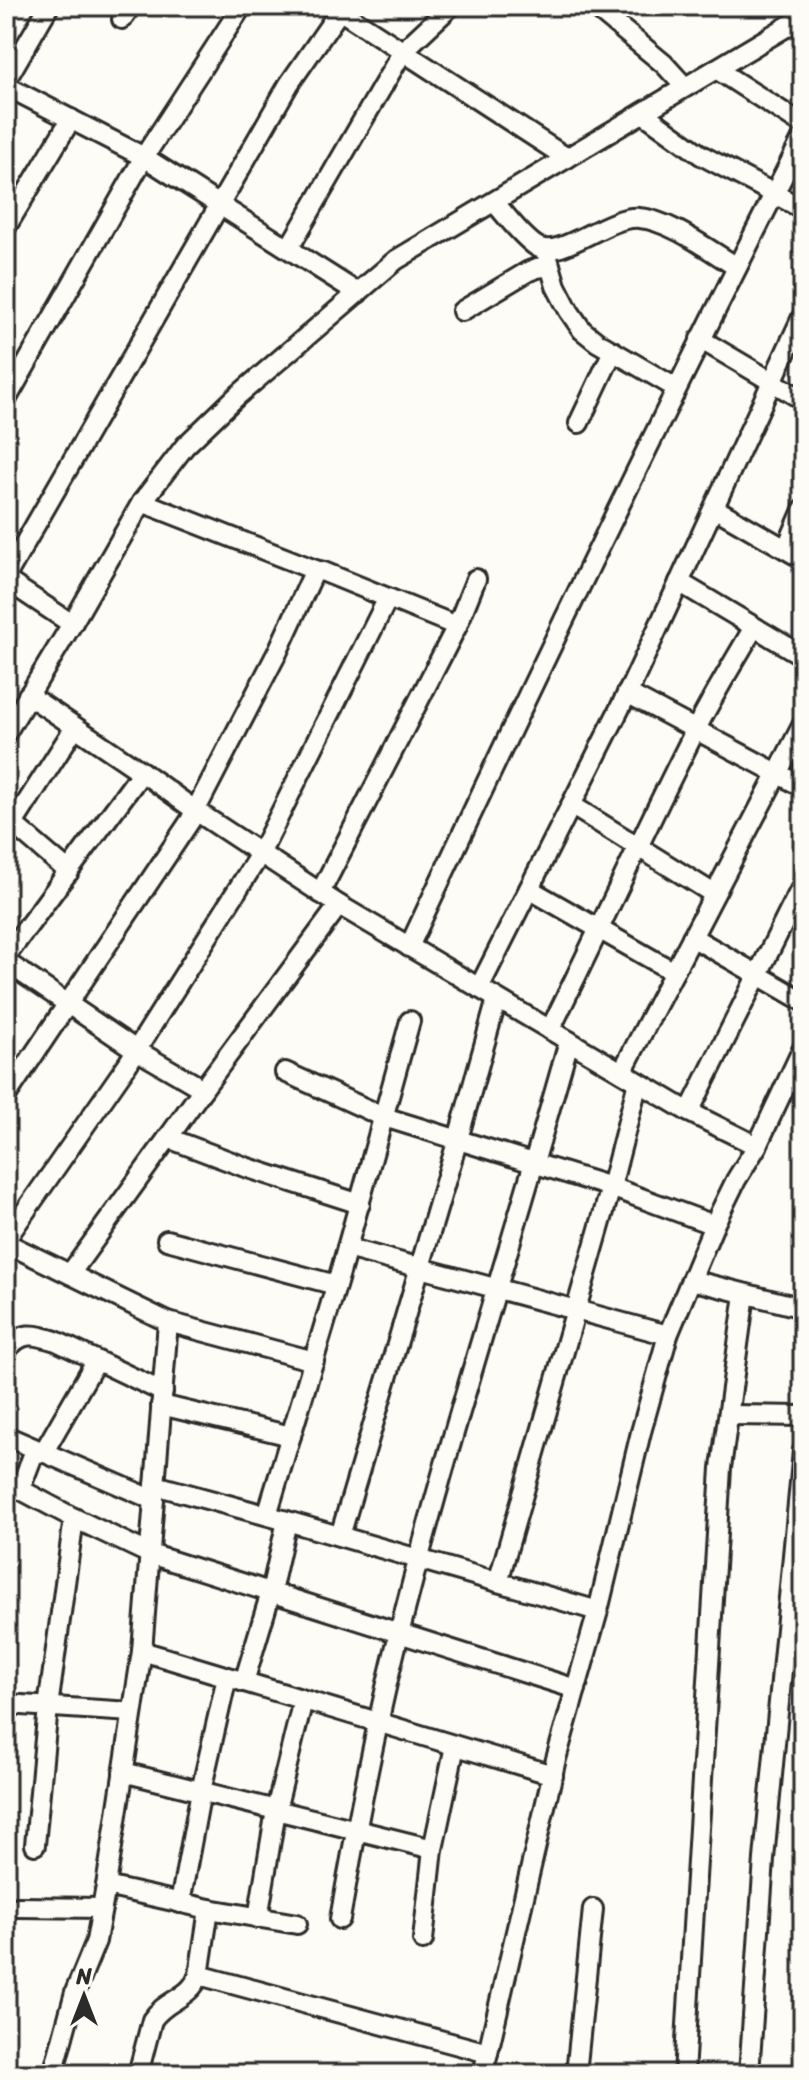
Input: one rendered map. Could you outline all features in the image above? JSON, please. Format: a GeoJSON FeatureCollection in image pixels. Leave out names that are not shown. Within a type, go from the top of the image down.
{"type":"FeatureCollection","features":[{"type":"Feature","properties":{"kind":"street"},"geometry":{"type":"LineString","coordinates":[[49,6],[6,83],[144,157],[358,293]]}},
{"type":"Feature","properties":{"kind":"street"},"geometry":{"type":"LineString","coordinates":[[6,400],[144,157],[242,6]]}},
{"type":"Feature","properties":{"kind":"street"},"geometry":{"type":"LineString","coordinates":[[289,248],[403,51],[451,6]]}},
{"type":"Feature","properties":{"kind":"street"},"geometry":{"type":"LineString","coordinates":[[594,6],[664,64],[685,87]]}},
{"type":"Feature","properties":{"kind":"street"},"geometry":{"type":"LineString","coordinates":[[72,624],[6,578],[289,84],[339,7],[567,158]]}},
{"type":"Feature","properties":{"kind":"street"},"geometry":{"type":"LineString","coordinates":[[6,733],[142,502],[185,446],[236,397],[396,260],[800,22]]}},
{"type":"Feature","properties":{"kind":"street"},"geometry":{"type":"LineString","coordinates":[[716,69],[803,125]]}},
{"type":"Feature","properties":{"kind":"street"},"geometry":{"type":"LineString","coordinates":[[643,113],[701,155],[803,209]]}},
{"type":"Feature","properties":{"kind":"street"},"geometry":{"type":"LineString","coordinates":[[6,227],[71,119]]}},
{"type":"Feature","properties":{"kind":"street"},"geometry":{"type":"LineString","coordinates":[[409,947],[534,679],[700,339],[803,137]]}},
{"type":"Feature","properties":{"kind":"street"},"geometry":{"type":"LineString","coordinates":[[494,202],[548,259],[556,286],[582,330],[676,388]]}},
{"type":"Feature","properties":{"kind":"street"},"geometry":{"type":"LineString","coordinates":[[462,311],[537,268],[557,250],[623,218],[657,221],[737,267]]}},
{"type":"Feature","properties":{"kind":"street"},"geometry":{"type":"LineString","coordinates":[[479,988],[627,693],[803,315]]}},
{"type":"Feature","properties":{"kind":"street"},"geometry":{"type":"LineString","coordinates":[[700,339],[803,400]]}},
{"type":"Feature","properties":{"kind":"street"},"geometry":{"type":"LineString","coordinates":[[579,423],[613,351]]}},
{"type":"Feature","properties":{"kind":"street"},"geometry":{"type":"LineString","coordinates":[[142,502],[457,626]]}},
{"type":"Feature","properties":{"kind":"street"},"geometry":{"type":"LineString","coordinates":[[714,508],[803,559]]}},
{"type":"Feature","properties":{"kind":"street"},"geometry":{"type":"LineString","coordinates":[[786,549],[803,510]]}},
{"type":"Feature","properties":{"kind":"street"},"geometry":{"type":"LineString","coordinates":[[6,1096],[196,811],[277,653],[315,570]]}},
{"type":"Feature","properties":{"kind":"street"},"geometry":{"type":"LineString","coordinates":[[320,893],[457,626],[476,579]]}},
{"type":"Feature","properties":{"kind":"street"},"geometry":{"type":"LineString","coordinates":[[679,582],[803,656]]}},
{"type":"Feature","properties":{"kind":"street"},"geometry":{"type":"LineString","coordinates":[[314,1361],[168,1322],[6,1241],[136,1050],[260,854],[388,598]]}},
{"type":"Feature","properties":{"kind":"street"},"geometry":{"type":"LineString","coordinates":[[550,1030],[695,730],[754,627]]}},
{"type":"Feature","properties":{"kind":"street"},"geometry":{"type":"LineString","coordinates":[[627,693],[803,787]]}},
{"type":"Feature","properties":{"kind":"street"},"geometry":{"type":"LineString","coordinates":[[28,695],[339,905],[689,1112],[757,1146]]}},
{"type":"Feature","properties":{"kind":"street"},"geometry":{"type":"LineString","coordinates":[[498,1582],[611,1187],[630,1077],[674,972],[803,724]]}},
{"type":"Feature","properties":{"kind":"street"},"geometry":{"type":"LineString","coordinates":[[69,872],[9,826],[75,727]]}},
{"type":"Feature","properties":{"kind":"street"},"geometry":{"type":"LineString","coordinates":[[142,772],[6,959],[136,1050],[203,1089]]}},
{"type":"Feature","properties":{"kind":"street"},"geometry":{"type":"LineString","coordinates":[[571,805],[714,894]]}},
{"type":"Feature","properties":{"kind":"street"},"geometry":{"type":"LineString","coordinates":[[689,1112],[803,884]]}},
{"type":"Feature","properties":{"kind":"street"},"geometry":{"type":"LineString","coordinates":[[529,889],[674,972]]}},
{"type":"Feature","properties":{"kind":"street"},"geometry":{"type":"LineString","coordinates":[[70,1274],[339,905]]}},
{"type":"Feature","properties":{"kind":"street"},"geometry":{"type":"LineString","coordinates":[[692,937],[803,1001]]}},
{"type":"Feature","properties":{"kind":"street"},"geometry":{"type":"LineString","coordinates":[[340,1536],[497,999]]}},
{"type":"Feature","properties":{"kind":"street"},"geometry":{"type":"LineString","coordinates":[[267,1515],[360,1204],[410,1021]]}},
{"type":"Feature","properties":{"kind":"street"},"geometry":{"type":"LineString","coordinates":[[340,1919],[377,1723],[399,1633],[569,1041]]}},
{"type":"Feature","properties":{"kind":"street"},"geometry":{"type":"LineString","coordinates":[[483,2074],[553,1775],[668,1335],[714,1225],[757,1146],[803,1048]]}},
{"type":"Feature","properties":{"kind":"street"},"geometry":{"type":"LineString","coordinates":[[285,1072],[384,1117],[611,1187],[714,1225]]}},
{"type":"Feature","properties":{"kind":"street"},"geometry":{"type":"LineString","coordinates":[[168,1138],[360,1204]]}},
{"type":"Feature","properties":{"kind":"street"},"geometry":{"type":"LineString","coordinates":[[167,1240],[336,1285]]}},
{"type":"Feature","properties":{"kind":"street"},"geometry":{"type":"LineString","coordinates":[[347,1248],[668,1335]]}},
{"type":"Feature","properties":{"kind":"street"},"geometry":{"type":"LineString","coordinates":[[691,1280],[803,1308]]}},
{"type":"Feature","properties":{"kind":"street"},"geometry":{"type":"LineString","coordinates":[[684,2074],[721,1468],[745,1294]]}},
{"type":"Feature","properties":{"kind":"street"},"geometry":{"type":"LineString","coordinates":[[53,2074],[75,1992],[96,1941],[142,1651],[168,1322]]}},
{"type":"Feature","properties":{"kind":"street"},"geometry":{"type":"LineString","coordinates":[[6,1351],[14,1340],[23,1336],[56,1341],[162,1399],[291,1436]]}},
{"type":"Feature","properties":{"kind":"street"},"geometry":{"type":"LineString","coordinates":[[96,1361],[13,1486],[150,1554],[576,1689]]}},
{"type":"Feature","properties":{"kind":"street"},"geometry":{"type":"LineString","coordinates":[[729,1415],[803,1416]]}},
{"type":"Feature","properties":{"kind":"street"},"geometry":{"type":"LineString","coordinates":[[6,1436],[154,1492],[267,1515],[598,1611]]}},
{"type":"Feature","properties":{"kind":"street"},"geometry":{"type":"LineString","coordinates":[[749,2074],[764,1859],[798,1567],[803,1451]]}},
{"type":"Feature","properties":{"kind":"street"},"geometry":{"type":"LineString","coordinates":[[35,1845],[48,1707],[74,1518]]}},
{"type":"Feature","properties":{"kind":"street"},"geometry":{"type":"LineString","coordinates":[[180,1903],[201,1791],[236,1680],[271,1592],[287,1521]]}},
{"type":"Feature","properties":{"kind":"street"},"geometry":{"type":"LineString","coordinates":[[142,1651],[553,1775]]}},
{"type":"Feature","properties":{"kind":"street"},"geometry":{"type":"LineString","coordinates":[[258,1918],[276,1810],[303,1700]]}},
{"type":"Feature","properties":{"kind":"street"},"geometry":{"type":"LineString","coordinates":[[6,1704],[132,1712]]}},
{"type":"Feature","properties":{"kind":"street"},"geometry":{"type":"LineString","coordinates":[[423,1940],[433,1849],[455,1746]]}},
{"type":"Feature","properties":{"kind":"street"},"geometry":{"type":"LineString","coordinates":[[123,1772],[433,1849]]}},
{"type":"Feature","properties":{"kind":"street"},"geometry":{"type":"LineString","coordinates":[[106,1886],[209,1909],[297,1924]]}},
{"type":"Feature","properties":{"kind":"street"},"geometry":{"type":"LineString","coordinates":[[18,1907],[102,1908]]}},
{"type":"Feature","properties":{"kind":"street"},"geometry":{"type":"LineString","coordinates":[[138,2074],[155,2015],[190,1991],[196,1983],[209,1909]]}},
{"type":"Feature","properties":{"kind":"street"},"geometry":{"type":"LineString","coordinates":[[576,2074],[593,1909]]}},
{"type":"Feature","properties":{"kind":"street"},"geometry":{"type":"LineString","coordinates":[[199,1975],[488,2053]]}}]}
